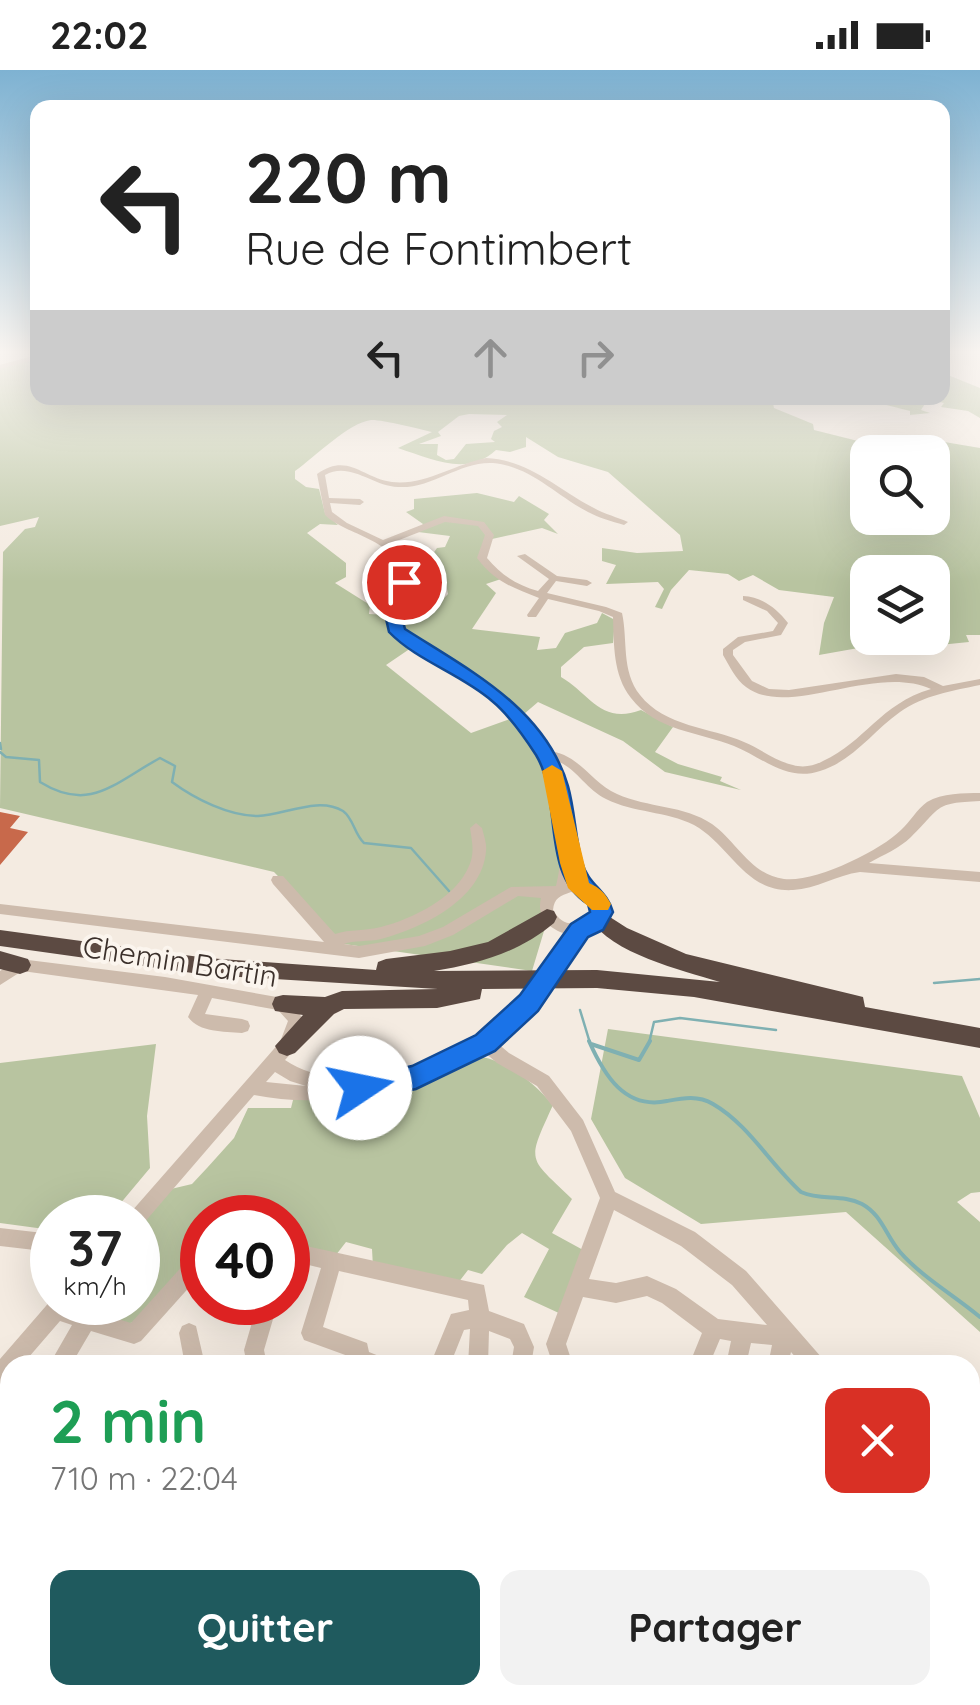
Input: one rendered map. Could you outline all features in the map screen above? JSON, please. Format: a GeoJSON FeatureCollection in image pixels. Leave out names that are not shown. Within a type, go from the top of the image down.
{"type":"FeatureCollection","features":[{"type":"Feature","properties":{"kind":"highway"},"geometry":{"type":"LineString","coordinates":[[299,973],[440,961],[499,945],[550,918]]}},
{"type":"Feature","properties":{"kind":"highway"},"geometry":{"type":"LineString","coordinates":[[590,924],[685,962],[741,979],[980,1028]]}},
{"type":"Feature","properties":{"kind":"highway"},"geometry":{"type":"LineString","coordinates":[[0,938],[299,973],[414,980],[597,979],[694,988],[980,1038]]}},
{"type":"Feature","properties":{"kind":"highway"},"geometry":{"type":"LineString","coordinates":[[0,949],[338,989],[594,991],[692,999],[980,1050]]}},
{"type":"Feature","properties":{"kind":"highway"},"geometry":{"type":"LineString","coordinates":[[283,1004],[326,1007],[358,998],[438,999],[472,992]]}},
{"type":"Feature","properties":{"kind":"highway"},"geometry":{"type":"LineString","coordinates":[[280,1054],[326,1007]]}},
{"type":"Feature","properties":{"kind":"street"},"geometry":{"type":"LineString","coordinates":[[580,888],[567,851],[558,787],[546,756],[500,698],[397,632],[392,610],[404,573],[389,544],[334,519],[321,474],[336,467],[352,467],[381,483],[403,485],[447,474],[470,463],[495,460],[541,477],[595,516],[624,522]]}},
{"type":"Feature","properties":{"kind":"street"},"geometry":{"type":"LineString","coordinates":[[326,500],[360,502]]}},
{"type":"Feature","properties":{"kind":"street"},"geometry":{"type":"LineString","coordinates":[[389,544],[435,521],[474,521],[486,527],[490,534],[482,552],[488,569],[543,596],[618,616],[617,648],[628,684],[654,713],[674,724],[754,750],[785,768],[814,770],[839,756],[907,702],[942,689],[980,682]]}},
{"type":"Feature","properties":{"kind":"street"},"geometry":{"type":"LineString","coordinates":[[522,556],[554,578],[587,584]]}},
{"type":"Feature","properties":{"kind":"street"},"geometry":{"type":"LineString","coordinates":[[532,614],[554,578]]}},
{"type":"Feature","properties":{"kind":"street"},"geometry":{"type":"LineString","coordinates":[[746,598],[770,609],[783,622],[777,634],[742,639],[728,649],[728,655],[750,685],[763,692],[785,694],[865,679],[926,681],[942,689]]}},
{"type":"Feature","properties":{"kind":"street"},"geometry":{"type":"LineString","coordinates":[[546,756],[566,758],[588,782],[615,799],[706,826],[744,865],[770,881],[794,887],[858,864],[904,836],[932,805],[954,798],[980,797]]}},
{"type":"Feature","properties":{"kind":"street"},"geometry":{"type":"LineString","coordinates":[[336,946],[344,935],[379,934],[417,918],[459,893],[480,864],[484,846],[476,828]]}},
{"type":"Feature","properties":{"kind":"street"},"geometry":{"type":"LineString","coordinates":[[554,968],[550,918],[567,851]]}},
{"type":"Feature","properties":{"kind":"street"},"geometry":{"type":"LineString","coordinates":[[858,864],[874,869],[980,877]]}},
{"type":"Feature","properties":{"kind":"street"},"geometry":{"type":"LineString","coordinates":[[278,880],[336,946]]}},
{"type":"Feature","properties":{"kind":"street"},"geometry":{"type":"LineString","coordinates":[[5,910],[394,949],[448,931],[516,891],[580,888],[598,899],[590,924],[508,1025],[486,1043],[416,1077],[360,1088],[304,1092],[250,1087]]}},
{"type":"Feature","properties":{"kind":"street"},"geometry":{"type":"LineString","coordinates":[[497,901],[525,897],[550,918],[590,924]]}},
{"type":"Feature","properties":{"kind":"street"},"geometry":{"type":"LineString","coordinates":[[0,980],[10,963]]}},
{"type":"Feature","properties":{"kind":"street","name":"Chemin Bartin"},"geometry":{"type":"LineString","coordinates":[[10,963],[283,1004],[296,1020],[280,1054]]}},
{"type":"Feature","properties":{"kind":"street"},"geometry":{"type":"LineString","coordinates":[[208,990],[196,1016],[204,1022],[242,1026]]}},
{"type":"Feature","properties":{"kind":"street"},"geometry":{"type":"LineString","coordinates":[[486,1043],[543,1082],[577,1126],[609,1198],[688,1238],[739,1278],[805,1355]]}},
{"type":"Feature","properties":{"kind":"street"},"geometry":{"type":"LineString","coordinates":[[157,1195],[280,1054],[296,1076],[327,1086],[360,1088]]}},
{"type":"Feature","properties":{"kind":"street"},"geometry":{"type":"LineString","coordinates":[[560,1355],[556,1344],[609,1198]]}},
{"type":"Feature","properties":{"kind":"street"},"geometry":{"type":"LineString","coordinates":[[0,1237],[30,1241]]}},
{"type":"Feature","properties":{"kind":"street"},"geometry":{"type":"LineString","coordinates":[[310,1258],[477,1292],[478,1355]]}},
{"type":"Feature","properties":{"kind":"street"},"geometry":{"type":"LineString","coordinates":[[332,1263],[311,1333],[360,1350],[361,1355]]}},
{"type":"Feature","properties":{"kind":"street"},"geometry":{"type":"LineString","coordinates":[[160,1305],[180,1283]]}},
{"type":"Feature","properties":{"kind":"street"},"geometry":{"type":"LineString","coordinates":[[578,1287],[616,1293],[648,1286],[669,1296],[714,1329],[787,1337]]}},
{"type":"Feature","properties":{"kind":"street"},"geometry":{"type":"LineString","coordinates":[[444,1355],[458,1321],[480,1318],[517,1330],[524,1347],[523,1355]]}},
{"type":"Feature","properties":{"kind":"street"},"geometry":{"type":"LineString","coordinates":[[17,1355],[43,1325]]}},
{"type":"Feature","properties":{"kind":"street"},"geometry":{"type":"LineString","coordinates":[[65,1355],[84,1325]]}},
{"type":"Feature","properties":{"kind":"street"},"geometry":{"type":"LineString","coordinates":[[101,1325],[134,1334],[142,1325]]}},
{"type":"Feature","properties":{"kind":"street"},"geometry":{"type":"LineString","coordinates":[[255,1355],[261,1325]]}},
{"type":"Feature","properties":{"kind":"street"},"geometry":{"type":"LineString","coordinates":[[703,1355],[714,1329]]}},
{"type":"Feature","properties":{"kind":"street"},"geometry":{"type":"LineString","coordinates":[[738,1355],[743,1332]]}},
{"type":"Feature","properties":{"kind":"street"},"geometry":{"type":"LineString","coordinates":[[189,1333],[193,1355]]}},
{"type":"Feature","properties":{"kind":"street"},"geometry":{"type":"LineString","coordinates":[[781,1355],[787,1337]]}},
{"type":"Feature","properties":{"kind":"green space"},"geometry":{"type":"Polygon","coordinates":[[[0,429],[350,429],[295,471],[295,479],[306,487],[319,489],[325,513],[338,525],[320,524],[307,533],[346,563],[346,577],[335,583],[370,605],[369,614],[401,614],[432,606],[448,594],[444,574],[432,555],[437,548],[445,547],[450,536],[418,532],[423,524],[406,512],[414,509],[414,499],[477,493],[514,502],[519,496],[549,514],[544,520],[558,534],[542,528],[492,539],[483,563],[501,579],[486,584],[496,593],[472,629],[540,637],[537,650],[556,648],[565,633],[597,623],[602,613],[615,620],[613,643],[584,647],[561,667],[561,677],[606,711],[627,714],[641,710],[673,727],[655,752],[678,764],[722,777],[720,781],[741,790],[665,772],[623,741],[538,702],[524,714],[411,648],[386,665],[471,733],[513,718],[538,752],[554,798],[562,871],[532,971],[344,944],[274,872],[0,808],[3,552],[25,529],[35,527],[39,517],[0,526],[0,429]]]}},
{"type":"Feature","properties":{"kind":"green space"},"geometry":{"type":"Polygon","coordinates":[[[420,429],[442,429],[438,432],[441,436],[419,444],[438,444],[437,455],[446,460],[454,459],[466,444],[495,442],[491,439],[497,429],[814,429],[850,439],[850,535],[950,535],[950,443],[980,448],[980,635],[966,635],[969,642],[950,644],[950,555],[850,555],[850,649],[819,655],[824,623],[834,597],[779,590],[753,575],[739,581],[728,574],[689,570],[671,590],[662,609],[655,607],[664,589],[658,582],[606,584],[616,565],[602,561],[602,548],[637,553],[683,551],[680,535],[608,472],[558,457],[526,437],[526,447],[510,452],[496,450],[474,463],[449,463],[398,448],[432,432],[420,429]]]}},
{"type":"Feature","properties":{"kind":"green space"},"geometry":{"type":"Polygon","coordinates":[[[608,1029],[962,1076],[980,1118],[980,1192],[957,1202],[980,1222],[980,1332],[846,1212],[701,1224],[625,1178],[591,1119],[608,1029]]]}},
{"type":"Feature","properties":{"kind":"green space"},"geometry":{"type":"Polygon","coordinates":[[[156,1044],[147,1116],[150,1168],[127,1195],[30,1195],[30,1227],[0,1223],[0,1063],[156,1044]]]}},
{"type":"Feature","properties":{"kind":"green space"},"geometry":{"type":"Polygon","coordinates":[[[475,1056],[486,1058],[518,1073],[553,1105],[538,1139],[536,1158],[572,1199],[552,1233],[585,1251],[561,1314],[524,1297],[549,1249],[522,1233],[482,1274],[468,1270],[458,1283],[373,1267],[372,1249],[346,1242],[332,1260],[310,1253],[310,1195],[180,1195],[180,1276],[160,1297],[160,1202],[171,1189],[192,1184],[234,1138],[248,1108],[291,1108],[294,1096],[364,1092],[424,1081],[475,1056]]]}},
{"type":"Feature","properties":{"kind":"building"},"geometry":{"type":"Polygon","coordinates":[[[0,812],[20,816],[10,828],[28,832],[0,865],[0,812]]]}},
{"type":"Feature","properties":{"kind":"waterway"},"geometry":{"type":"LineString","coordinates":[[0,743],[1,749]]}},
{"type":"Feature","properties":{"kind":"waterway"},"geometry":{"type":"LineString","coordinates":[[0,752],[6,757],[39,760],[40,782],[73,795],[102,791],[160,758],[175,766],[172,782],[224,810],[258,816],[312,806],[333,807],[347,814],[364,843],[411,848],[449,891]]}},
{"type":"Feature","properties":{"kind":"waterway"},"geometry":{"type":"LineString","coordinates":[[934,983],[980,979]]}},
{"type":"Feature","properties":{"kind":"waterway"},"geometry":{"type":"LineString","coordinates":[[580,1010],[590,1043]]}},
{"type":"Feature","properties":{"kind":"waterway"},"geometry":{"type":"LineString","coordinates":[[649,1043],[654,1022],[680,1018],[776,1030]]}},
{"type":"Feature","properties":{"kind":"waterway"},"geometry":{"type":"LineString","coordinates":[[590,1043],[609,1077],[628,1095],[652,1102],[690,1098],[707,1101],[738,1123],[801,1192],[862,1204],[909,1261],[980,1317]]}},
{"type":"Feature","properties":{"kind":"waterway"},"geometry":{"type":"LineString","coordinates":[[591,1044],[639,1060],[649,1043]]}},
{"type":"Feature","properties":{"kind":"slow traffic"},"geometry":{"type":"LineString","coordinates":[[552,771],[567,851],[580,888],[593,894],[600,904]]}},
{"type":"Feature","properties":{"kind":"route"},"geometry":{"type":"LineString","coordinates":[[360,1088],[416,1077],[486,1043],[529,1003],[570,942],[580,930],[595,924],[601,912],[598,899],[580,888],[571,863],[558,787],[546,756],[500,698],[397,632],[392,610],[404,582]]}}]}
